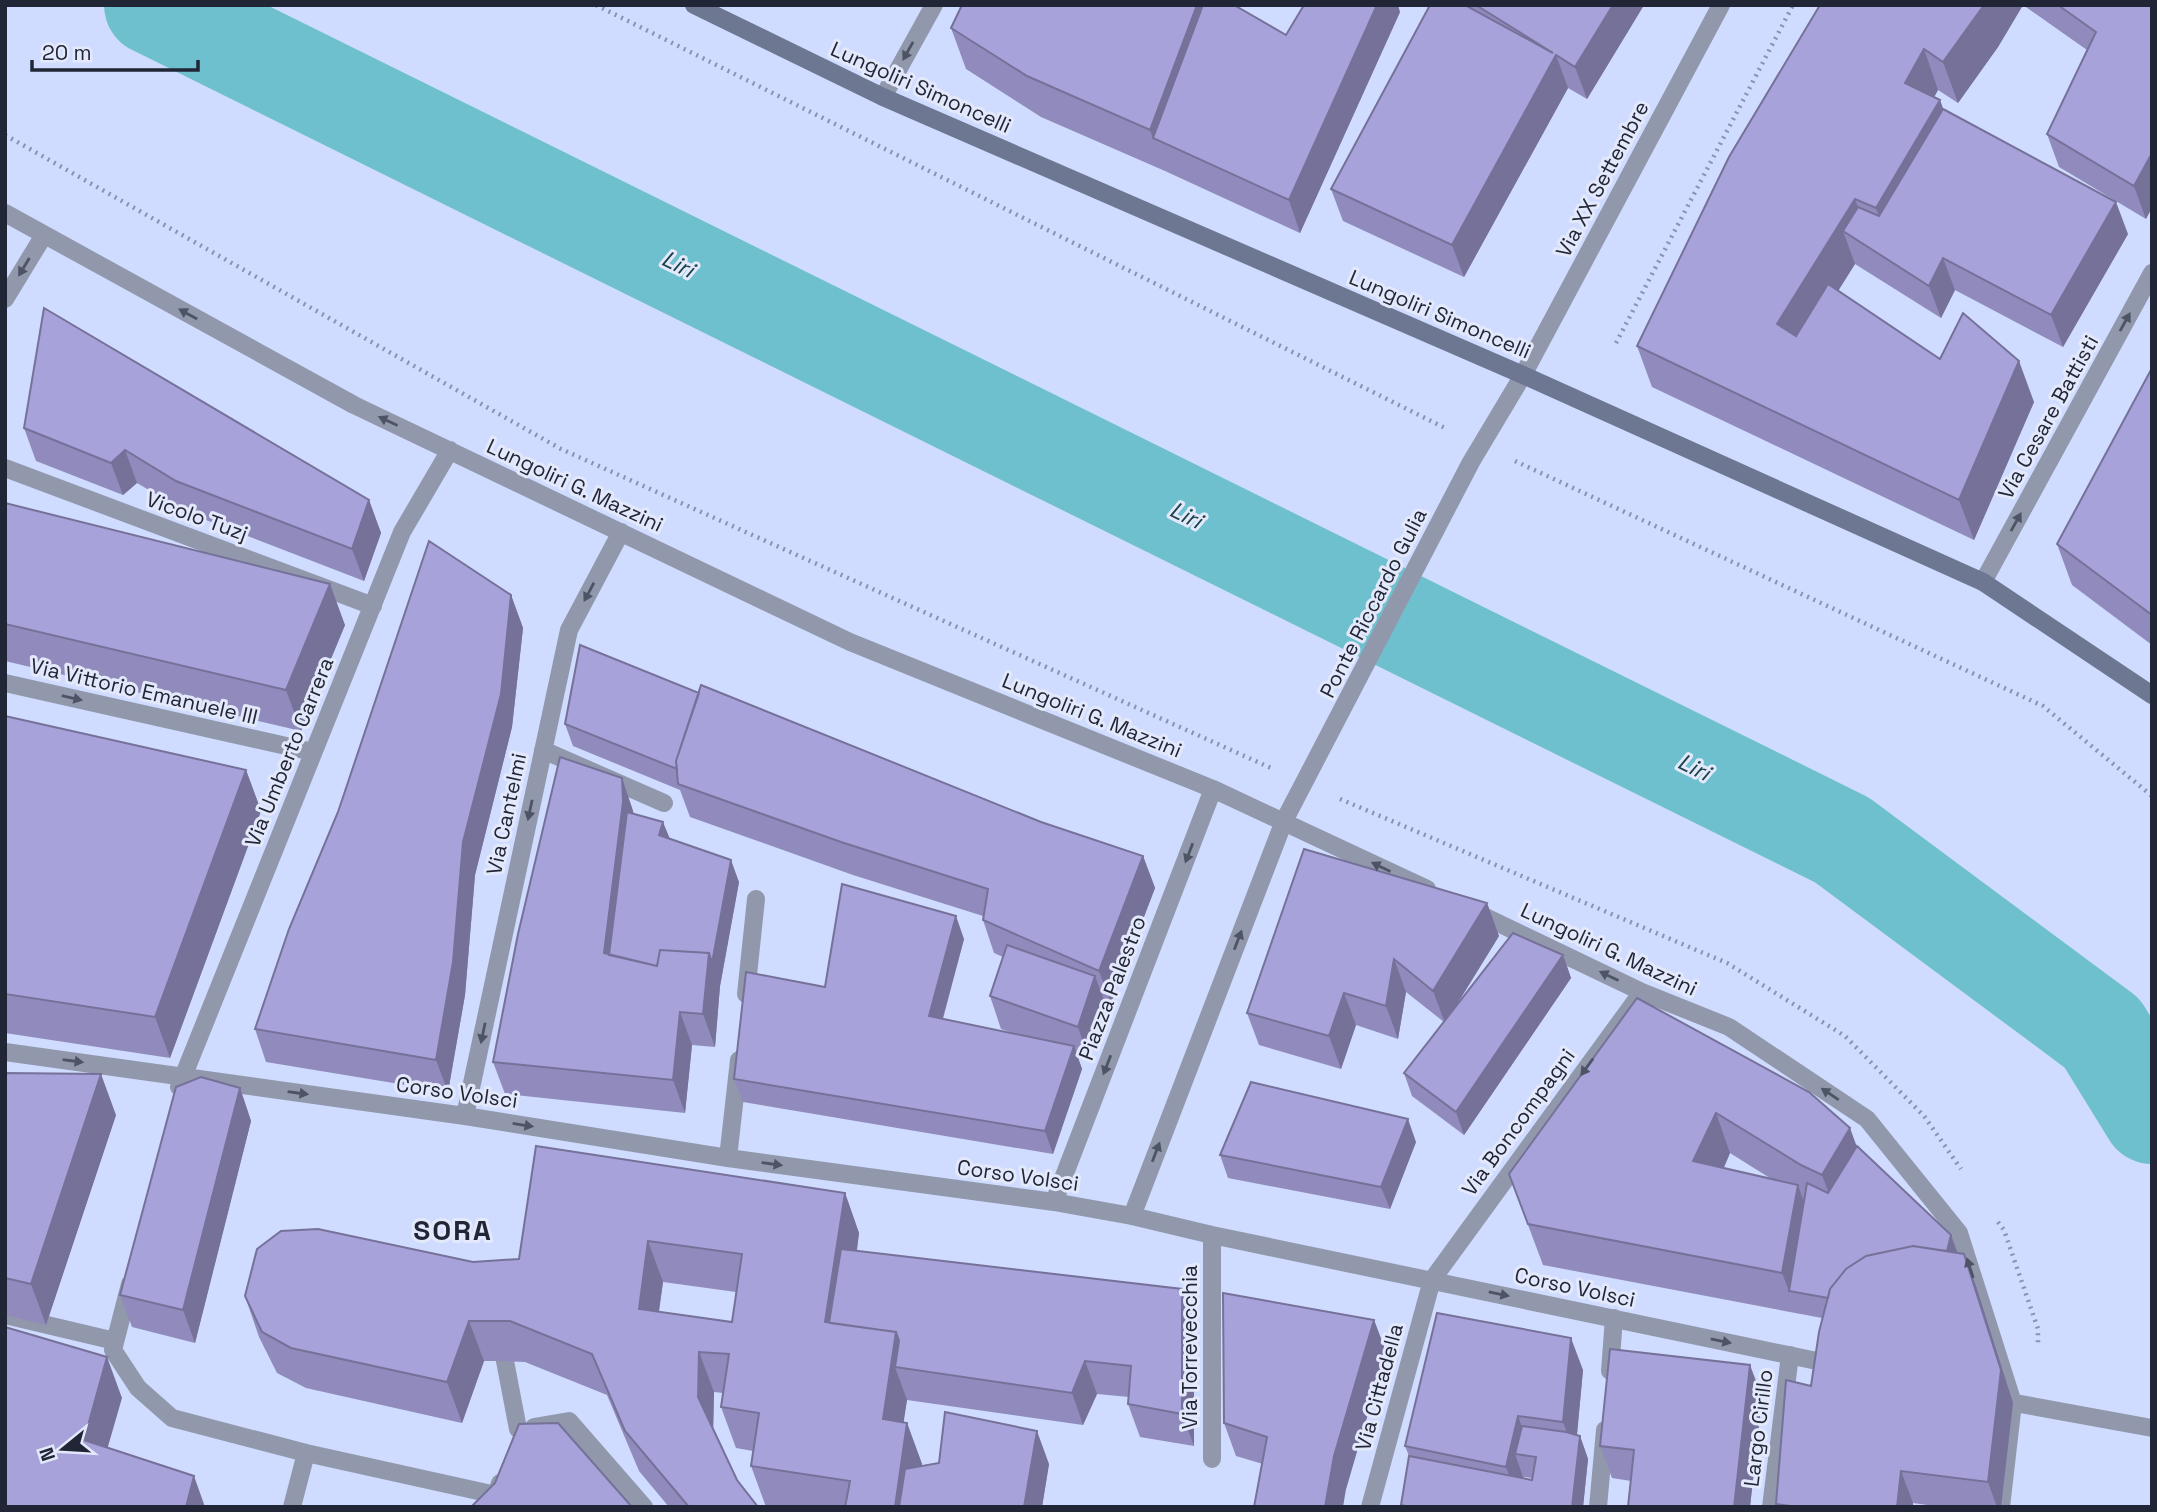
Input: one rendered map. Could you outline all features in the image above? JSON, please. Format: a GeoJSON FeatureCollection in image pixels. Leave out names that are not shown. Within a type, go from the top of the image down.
{"type":"FeatureCollection","features":[{"type":"Feature","properties":{"kind":"main road","name":"Lungoliri Simoncelli"},"geometry":{"type":"LineString","coordinates":[[694,5],[883,97],[1523,375],[1983,582],[2152,695]]}},
{"type":"Feature","properties":{"kind":"street"},"geometry":{"type":"LineString","coordinates":[[883,97],[934,5]]}},
{"type":"Feature","properties":{"kind":"street","name":"Via XX Settembre"},"geometry":{"type":"LineString","coordinates":[[1482,445],[1523,375],[1721,5]]}},
{"type":"Feature","properties":{"kind":"street","name":"Lungoliri G. Mazzini"},"geometry":{"type":"LineString","coordinates":[[5,214],[354,405],[850,642],[1213,789],[1642,992],[1729,1027],[1867,1119],[1959,1233],[2013,1403]]}},
{"type":"Feature","properties":{"kind":"street"},"geometry":{"type":"LineString","coordinates":[[5,299],[44,235]]}},
{"type":"Feature","properties":{"kind":"street","name":"Via Cesare Battisti"},"geometry":{"type":"LineString","coordinates":[[1983,582],[2152,274]]}},
{"type":"Feature","properties":{"kind":"street","name":"Ponte Riccardo Gulia"},"geometry":{"type":"LineString","coordinates":[[1284,821],[1482,445]]}},
{"type":"Feature","properties":{"kind":"street","name":"Via Umberto Carrera"},"geometry":{"type":"LineString","coordinates":[[175,1103],[181,1077],[402,532],[450,450]]}},
{"type":"Feature","properties":{"kind":"street","name":"Vicolo Tuzj"},"geometry":{"type":"LineString","coordinates":[[5,468],[373,606]]}},
{"type":"Feature","properties":{"kind":"street","name":"Via Cantelmi"},"geometry":{"type":"LineString","coordinates":[[465,1116],[569,630],[621,532]]}},
{"type":"Feature","properties":{"kind":"street","name":"Via Vittorio Emanuele III"},"geometry":{"type":"LineString","coordinates":[[5,683],[313,752]]}},
{"type":"Feature","properties":{"kind":"street"},"geometry":{"type":"LineString","coordinates":[[543,750],[664,803]]}},
{"type":"Feature","properties":{"kind":"street","name":"Piazza Palestro"},"geometry":{"type":"LineString","coordinates":[[1054,1202],[1213,789]]}},
{"type":"Feature","properties":{"kind":"street"},"geometry":{"type":"LineString","coordinates":[[1132,1216],[1284,821]]}},
{"type":"Feature","properties":{"kind":"street"},"geometry":{"type":"LineString","coordinates":[[744,1008],[756,899]]}},
{"type":"Feature","properties":{"kind":"street","name":"Via Boncompagni"},"geometry":{"type":"LineString","coordinates":[[1432,1280],[1642,992]]}},
{"type":"Feature","properties":{"kind":"street"},"geometry":{"type":"LineString","coordinates":[[729,1158],[740,1049]]}},
{"type":"Feature","properties":{"kind":"street","name":"Corso Volsci"},"geometry":{"type":"LineString","coordinates":[[5,1052],[465,1116],[729,1158],[1054,1202],[1132,1216],[1857,1370]]}},
{"type":"Feature","properties":{"kind":"street","name":"Via Torrevecchia"},"geometry":{"type":"LineString","coordinates":[[1212,1235],[1212,1459]]}},
{"type":"Feature","properties":{"kind":"street"},"geometry":{"type":"LineString","coordinates":[[135,1262],[113,1350],[138,1388],[173,1418],[306,1453],[496,1495],[505,1468]]}},
{"type":"Feature","properties":{"kind":"street","name":"Via Cittadella"},"geometry":{"type":"LineString","coordinates":[[1370,1507],[1432,1280]]}},
{"type":"Feature","properties":{"kind":"street"},"geometry":{"type":"LineString","coordinates":[[5,1315],[116,1342]]}},
{"type":"Feature","properties":{"kind":"street"},"geometry":{"type":"LineString","coordinates":[[1608,1386],[1614,1318]]}},
{"type":"Feature","properties":{"kind":"street","name":"Largo Cirillo"},"geometry":{"type":"LineString","coordinates":[[1771,1507],[1790,1355]]}},
{"type":"Feature","properties":{"kind":"street"},"geometry":{"type":"LineString","coordinates":[[505,1361],[516,1436],[569,1421],[644,1507]]}},
{"type":"Feature","properties":{"kind":"street"},"geometry":{"type":"LineString","coordinates":[[1987,1397],[2152,1428]]}},
{"type":"Feature","properties":{"kind":"street"},"geometry":{"type":"LineString","coordinates":[[2001,1507],[2013,1403]]}},
{"type":"Feature","properties":{"kind":"street"},"geometry":{"type":"LineString","coordinates":[[1598,1507],[1606,1413]]}},
{"type":"Feature","properties":{"kind":"street"},"geometry":{"type":"LineString","coordinates":[[292,1507],[306,1453]]}},
{"type":"Feature","properties":{"kind":"path"},"geometry":{"type":"LineString","coordinates":[[596,5],[1482,445],[2043,706],[2152,796]]}},
{"type":"Feature","properties":{"kind":"path"},"geometry":{"type":"LineString","coordinates":[[1616,343],[1793,5]]}},
{"type":"Feature","properties":{"kind":"building"},"geometry":{"type":"Polygon","coordinates":[[[962,5],[1197,5],[1150,130],[1027,76],[951,28],[962,5]]]}},
{"type":"Feature","properties":{"kind":"building"},"geometry":{"type":"Polygon","coordinates":[[[1203,5],[1234,5],[1286,35],[1304,5],[1377,5],[1289,200],[1153,138],[1203,5]]]}},
{"type":"Feature","properties":{"kind":"building"},"geometry":{"type":"Polygon","coordinates":[[[1430,5],[1465,5],[1553,53],[1476,5],[1613,5],[1575,67],[1556,55],[1452,245],[1331,189],[1430,5]]]}},
{"type":"Feature","properties":{"kind":"building"},"geometry":{"type":"Polygon","coordinates":[[[1820,5],[1984,5],[1943,62],[1924,49],[1905,83],[1940,100],[1876,208],[1855,199],[1777,324],[1796,336],[1828,284],[1940,359],[1963,313],[2019,361],[1959,500],[1637,346],[1729,157],[1820,5]]]}},
{"type":"Feature","properties":{"kind":"building"},"geometry":{"type":"Polygon","coordinates":[[[2058,5],[2152,5],[2152,153],[2134,186],[2047,134],[2096,32],[2058,5]]]}},
{"type":"Feature","properties":{"kind":"building"},"geometry":{"type":"Polygon","coordinates":[[[1943,109],[2116,202],[2051,315],[1943,258],[1929,286],[1843,231],[1858,207],[1879,216],[1943,109]]]}},
{"type":"Feature","properties":{"kind":"building"},"geometry":{"type":"Polygon","coordinates":[[[44,308],[369,500],[352,549],[176,481],[125,450],[111,463],[24,428],[44,308]]]}},
{"type":"Feature","properties":{"kind":"building"},"geometry":{"type":"Polygon","coordinates":[[[2152,368],[2152,615],[2057,544],[2152,368]]]}},
{"type":"Feature","properties":{"kind":"building"},"geometry":{"type":"Polygon","coordinates":[[[5,503],[330,584],[286,690],[5,624],[5,503]]]}},
{"type":"Feature","properties":{"kind":"building"},"geometry":{"type":"Polygon","coordinates":[[[429,541],[511,595],[501,694],[463,842],[453,962],[436,1060],[255,1029],[289,929],[338,812],[429,541]]]}},
{"type":"Feature","properties":{"kind":"building"},"geometry":{"type":"Polygon","coordinates":[[[580,645],[699,693],[676,761],[677,769],[565,724],[580,645]]]}},
{"type":"Feature","properties":{"kind":"building"},"geometry":{"type":"Polygon","coordinates":[[[701,685],[1041,822],[1143,856],[1099,971],[983,920],[988,889],[841,842],[678,784],[676,761],[701,685]]]}},
{"type":"Feature","properties":{"kind":"building"},"geometry":{"type":"Polygon","coordinates":[[[5,716],[246,770],[155,1017],[5,994],[5,716]]]}},
{"type":"Feature","properties":{"kind":"building"},"geometry":{"type":"Polygon","coordinates":[[[560,757],[622,778],[623,802],[604,953],[657,966],[660,950],[709,953],[703,1014],[680,1012],[673,1080],[493,1062],[518,934],[560,757]]]}},
{"type":"Feature","properties":{"kind":"building"},"geometry":{"type":"Polygon","coordinates":[[[627,812],[663,822],[659,835],[731,860],[712,963],[709,953],[660,950],[657,966],[609,955],[627,812]]]}},
{"type":"Feature","properties":{"kind":"building"},"geometry":{"type":"Polygon","coordinates":[[[1304,849],[1487,903],[1433,991],[1394,959],[1386,1006],[1344,993],[1329,1036],[1247,1013],[1304,849]]]}},
{"type":"Feature","properties":{"kind":"building"},"geometry":{"type":"Polygon","coordinates":[[[842,884],[956,916],[929,1016],[1074,1046],[1045,1131],[734,1079],[746,972],[825,987],[842,884]]]}},
{"type":"Feature","properties":{"kind":"building"},"geometry":{"type":"Polygon","coordinates":[[[1513,933],[1563,955],[1456,1112],[1404,1073],[1513,933]]]}},
{"type":"Feature","properties":{"kind":"building"},"geometry":{"type":"Polygon","coordinates":[[[1007,945],[1095,976],[1078,1027],[990,996],[1007,945]]]}},
{"type":"Feature","properties":{"kind":"building"},"geometry":{"type":"Polygon","coordinates":[[[1637,998],[1809,1092],[1850,1128],[1822,1175],[1716,1113],[1693,1161],[1798,1185],[1782,1273],[1528,1224],[1509,1174],[1637,998]]]}},
{"type":"Feature","properties":{"kind":"building"},"geometry":{"type":"Polygon","coordinates":[[[5,1073],[101,1074],[31,1284],[5,1278],[5,1073]]]}},
{"type":"Feature","properties":{"kind":"building"},"geometry":{"type":"Polygon","coordinates":[[[201,1077],[240,1088],[183,1310],[120,1295],[176,1087],[201,1077]]]}},
{"type":"Feature","properties":{"kind":"building"},"geometry":{"type":"Polygon","coordinates":[[[1251,1082],[1408,1119],[1381,1187],[1220,1155],[1251,1082]]]}},
{"type":"Feature","properties":{"kind":"building"},"geometry":{"type":"Polygon","coordinates":[[[536,1146],[845,1193],[825,1322],[896,1332],[883,1419],[907,1423],[895,1507],[845,1507],[850,1481],[751,1466],[759,1413],[721,1407],[729,1354],[699,1352],[698,1397],[737,1480],[758,1507],[689,1507],[625,1431],[592,1354],[510,1321],[469,1321],[447,1382],[291,1348],[262,1332],[245,1296],[257,1249],[281,1231],[318,1229],[473,1262],[519,1259],[536,1146]],[[648,1241],[639,1309],[732,1322],[742,1254],[648,1241]]]}},
{"type":"Feature","properties":{"kind":"building"},"geometry":{"type":"Polygon","coordinates":[[[1857,1146],[1951,1235],[1947,1251],[1913,1246],[1866,1256],[1846,1269],[1830,1289],[1828,1298],[1789,1291],[1807,1183],[1828,1193],[1857,1146]]]}},
{"type":"Feature","properties":{"kind":"building"},"geometry":{"type":"Polygon","coordinates":[[[1913,1246],[1964,1254],[2001,1370],[1988,1482],[1901,1471],[1897,1507],[1797,1507],[1776,1504],[1786,1380],[1811,1386],[1819,1332],[1830,1289],[1846,1269],[1866,1256],[1913,1246]]]}},
{"type":"Feature","properties":{"kind":"building"},"geometry":{"type":"Polygon","coordinates":[[[841,1249],[1182,1289],[1182,1414],[1128,1404],[1131,1366],[1085,1361],[1072,1393],[895,1367],[899,1341],[896,1332],[829,1323],[841,1249]]]}},
{"type":"Feature","properties":{"kind":"building"},"geometry":{"type":"Polygon","coordinates":[[[1223,1293],[1374,1320],[1334,1456],[1325,1507],[1254,1507],[1267,1437],[1224,1423],[1223,1293]]]}},
{"type":"Feature","properties":{"kind":"building"},"geometry":{"type":"Polygon","coordinates":[[[1437,1313],[1571,1338],[1563,1422],[1518,1416],[1506,1467],[1405,1446],[1437,1313]]]}},
{"type":"Feature","properties":{"kind":"building"},"geometry":{"type":"Polygon","coordinates":[[[5,1327],[107,1357],[84,1440],[194,1476],[186,1507],[5,1507],[5,1327]]]}},
{"type":"Feature","properties":{"kind":"building"},"geometry":{"type":"Polygon","coordinates":[[[1610,1349],[1750,1365],[1734,1507],[1628,1507],[1634,1450],[1600,1446],[1610,1349]]]}},
{"type":"Feature","properties":{"kind":"building"},"geometry":{"type":"Polygon","coordinates":[[[945,1412],[1037,1431],[1024,1507],[899,1507],[905,1469],[939,1463],[945,1412]]]}},
{"type":"Feature","properties":{"kind":"building"},"geometry":{"type":"Polygon","coordinates":[[[558,1423],[632,1507],[471,1507],[495,1483],[519,1424],[558,1423]]]}},
{"type":"Feature","properties":{"kind":"building"},"geometry":{"type":"Polygon","coordinates":[[[1522,1426],[1580,1436],[1572,1507],[1401,1505],[1409,1456],[1532,1480],[1536,1457],[1515,1454],[1522,1426]]]}},
{"type":"Feature","properties":{"kind":"waterway","name":"Liri"},"geometry":{"type":"LineString","coordinates":[[154,5],[1842,840],[2102,1033],[2152,1114]]}},
{"type":"Feature","properties":{"kind":"district","name":"SORA"},"geometry":{"type":"Point","coordinates":[453,1230]}}]}
